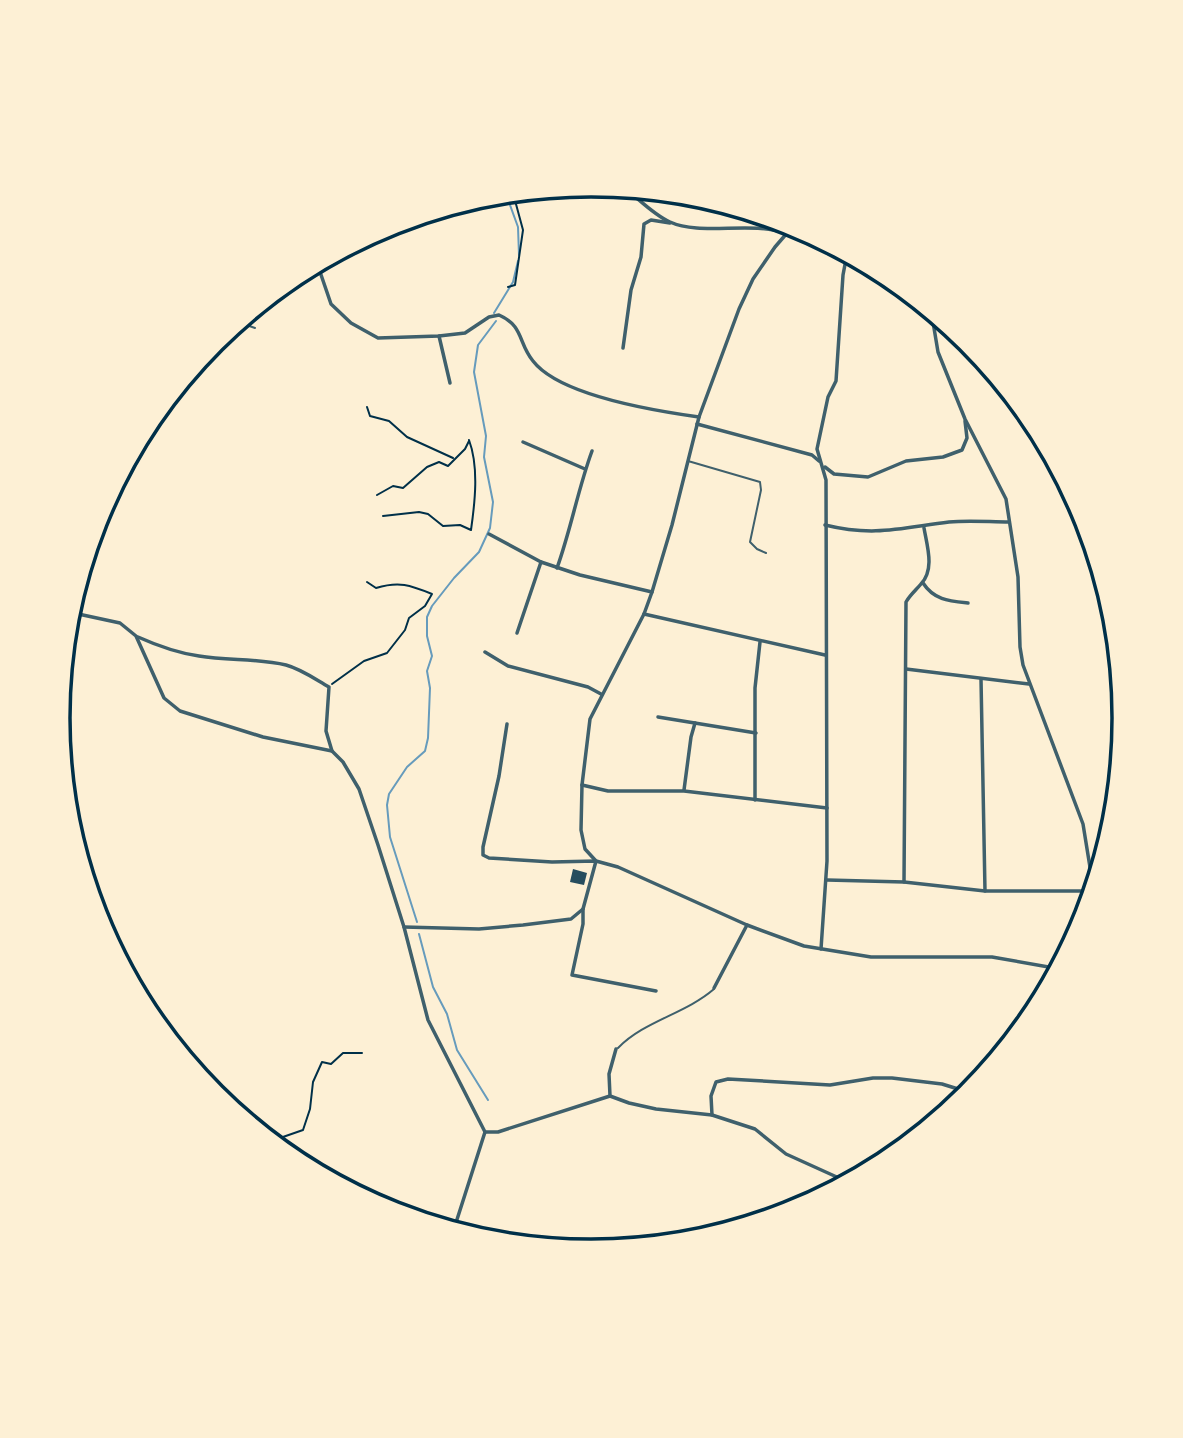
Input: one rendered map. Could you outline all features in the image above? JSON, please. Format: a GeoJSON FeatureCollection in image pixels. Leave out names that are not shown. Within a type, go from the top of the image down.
{"type":"FeatureCollection","features":[{"type":"Feature","properties":{"kind":"street"},"geometry":{"type":"LineString","coordinates":[[639,200],[672,223]]}},
{"type":"Feature","properties":{"kind":"street"},"geometry":{"type":"LineString","coordinates":[[623,348],[631,290],[641,257],[644,224],[650,220],[699,228],[757,227],[773,230]]}},
{"type":"Feature","properties":{"kind":"street"},"geometry":{"type":"LineString","coordinates":[[596,861],[585,849],[581,830],[582,785],[590,719],[644,614],[665,555],[699,417],[743,299],[753,279],[785,235]]}},
{"type":"Feature","properties":{"kind":"street"},"geometry":{"type":"LineString","coordinates":[[821,949],[827,808],[826,480],[817,449],[828,397],[836,381],[846,264]]}},
{"type":"Feature","properties":{"kind":"street"},"geometry":{"type":"LineString","coordinates":[[321,273],[331,304],[351,323],[379,338],[439,337],[466,333],[489,317],[499,315],[513,323],[533,362],[556,379],[609,401],[699,417]]}},
{"type":"Feature","properties":{"kind":"street"},"geometry":{"type":"LineString","coordinates":[[934,326],[939,352],[965,419],[1006,499],[1018,577],[1020,647],[1029,684],[1083,824],[1090,869]]}},
{"type":"Feature","properties":{"kind":"street"},"geometry":{"type":"LineString","coordinates":[[439,337],[450,383]]}},
{"type":"Feature","properties":{"kind":"street"},"geometry":{"type":"LineString","coordinates":[[697,424],[813,455],[834,474],[868,477],[906,461],[943,457],[962,450],[967,438],[965,419]]}},
{"type":"Feature","properties":{"kind":"street"},"geometry":{"type":"LineString","coordinates":[[523,442],[585,469]]}},
{"type":"Feature","properties":{"kind":"street"},"geometry":{"type":"LineString","coordinates":[[557,568],[592,451]]}},
{"type":"Feature","properties":{"kind":"street"},"geometry":{"type":"LineString","coordinates":[[825,525],[853,532],[923,528],[950,522],[1009,522]]}},
{"type":"Feature","properties":{"kind":"street"},"geometry":{"type":"LineString","coordinates":[[905,882],[906,601],[923,583],[929,571],[923,528]]}},
{"type":"Feature","properties":{"kind":"street"},"geometry":{"type":"LineString","coordinates":[[489,534],[557,568],[652,592]]}},
{"type":"Feature","properties":{"kind":"street"},"geometry":{"type":"LineString","coordinates":[[517,633],[541,562]]}},
{"type":"Feature","properties":{"kind":"street"},"geometry":{"type":"LineString","coordinates":[[923,583],[928,591],[940,599],[968,603]]}},
{"type":"Feature","properties":{"kind":"street"},"geometry":{"type":"LineString","coordinates":[[644,614],[825,655]]}},
{"type":"Feature","properties":{"kind":"street"},"geometry":{"type":"LineString","coordinates":[[81,615],[120,623],[136,636],[164,648],[199,656],[240,658],[289,666],[329,687],[326,731],[332,751],[343,762],[359,789],[404,927],[428,1020],[485,1132],[456,1223]]}},
{"type":"Feature","properties":{"kind":"street"},"geometry":{"type":"LineString","coordinates":[[136,636],[164,698],[180,711],[263,737],[332,751]]}},
{"type":"Feature","properties":{"kind":"street"},"geometry":{"type":"LineString","coordinates":[[755,800],[755,688],[760,642]]}},
{"type":"Feature","properties":{"kind":"street"},"geometry":{"type":"LineString","coordinates":[[485,652],[508,666],[588,687],[601,694]]}},
{"type":"Feature","properties":{"kind":"street"},"geometry":{"type":"LineString","coordinates":[[906,669],[1029,684]]}},
{"type":"Feature","properties":{"kind":"street"},"geometry":{"type":"LineString","coordinates":[[981,679],[985,891]]}},
{"type":"Feature","properties":{"kind":"street"},"geometry":{"type":"LineString","coordinates":[[658,717],[756,733]]}},
{"type":"Feature","properties":{"kind":"street"},"geometry":{"type":"LineString","coordinates":[[684,791],[695,723]]}},
{"type":"Feature","properties":{"kind":"street"},"geometry":{"type":"LineString","coordinates":[[507,724],[499,776],[483,846],[483,855],[489,858],[552,862],[596,861],[618,867],[747,926],[781,939],[821,949],[871,957],[992,957],[1050,967]]}},
{"type":"Feature","properties":{"kind":"street"},"geometry":{"type":"LineString","coordinates":[[582,785],[607,790],[684,791],[827,808]]}},
{"type":"Feature","properties":{"kind":"street"},"geometry":{"type":"LineString","coordinates":[[596,861],[583,909],[583,923],[572,975],[656,991]]}},
{"type":"Feature","properties":{"kind":"street"},"geometry":{"type":"LineString","coordinates":[[826,880],[905,882],[985,891],[1083,892]]}},
{"type":"Feature","properties":{"kind":"street"},"geometry":{"type":"LineString","coordinates":[[404,927],[479,929],[523,925],[571,919],[583,909]]}},
{"type":"Feature","properties":{"kind":"street"},"geometry":{"type":"LineString","coordinates":[[714,988],[747,926]]}},
{"type":"Feature","properties":{"kind":"street"},"geometry":{"type":"LineString","coordinates":[[610,1096],[609,1074],[617,1049]]}},
{"type":"Feature","properties":{"kind":"street"},"geometry":{"type":"LineString","coordinates":[[712,1115],[711,1096],[716,1082],[728,1079],[830,1086],[873,1078],[892,1078],[942,1084],[959,1089]]}},
{"type":"Feature","properties":{"kind":"street"},"geometry":{"type":"LineString","coordinates":[[485,1132],[498,1132],[610,1096],[656,1109],[712,1115],[755,1129],[786,1154],[839,1178]]}},
{"type":"Feature","properties":{"kind":"lane"},"geometry":{"type":"LineString","coordinates":[[249,326],[255,328]]}},
{"type":"Feature","properties":{"kind":"lane"},"geometry":{"type":"LineString","coordinates":[[688,461],[760,482],[761,490],[750,542],[766,553]]}},
{"type":"Feature","properties":{"kind":"lane"},"geometry":{"type":"LineString","coordinates":[[617,1049],[633,1035],[703,999],[714,988]]}},
{"type":"Feature","properties":{"kind":"path"},"geometry":{"type":"LineString","coordinates":[[508,287],[515,285],[523,230],[516,203]]}},
{"type":"Feature","properties":{"kind":"path"},"geometry":{"type":"LineString","coordinates":[[367,407],[370,416],[389,421],[407,437],[439,454],[454,458]]}},
{"type":"Feature","properties":{"kind":"path"},"geometry":{"type":"LineString","coordinates":[[377,495],[393,486],[403,488],[427,467],[439,462],[448,466],[465,449],[469,440],[474,460],[475,506],[471,530],[460,526],[443,526],[428,514],[419,512],[383,516]]}},
{"type":"Feature","properties":{"kind":"path"},"geometry":{"type":"LineString","coordinates":[[329,687],[364,661],[387,653],[405,630],[409,618],[425,606],[432,594],[407,585],[392,583],[376,588],[367,582]]}},
{"type":"Feature","properties":{"kind":"path"},"geometry":{"type":"LineString","coordinates":[[281,1138],[303,1130],[310,1110],[313,1082],[322,1062],[331,1064],[343,1054],[362,1053]]}},
{"type":"Feature","properties":{"kind":"building"},"geometry":{"type":"Polygon","coordinates":[[[573,869],[587,873],[584,885],[570,882],[573,869]]]}},
{"type":"Feature","properties":{"kind":"waterway"},"geometry":{"type":"LineString","coordinates":[[510,204],[518,227],[519,255]]}},
{"type":"Feature","properties":{"kind":"waterway"},"geometry":{"type":"LineString","coordinates":[[494,313],[513,282],[518,261]]}},
{"type":"Feature","properties":{"kind":"waterway"},"geometry":{"type":"LineString","coordinates":[[417,922],[390,837],[387,805],[389,794],[407,767],[425,751],[428,738],[430,688],[427,671],[432,656],[427,636],[427,617],[432,606],[454,578],[479,552],[490,528],[493,502],[484,457],[486,436],[474,372],[478,345],[496,321]]}},
{"type":"Feature","properties":{"kind":"waterway"},"geometry":{"type":"LineString","coordinates":[[419,934],[433,987],[447,1014],[457,1050],[488,1100]]}}]}
